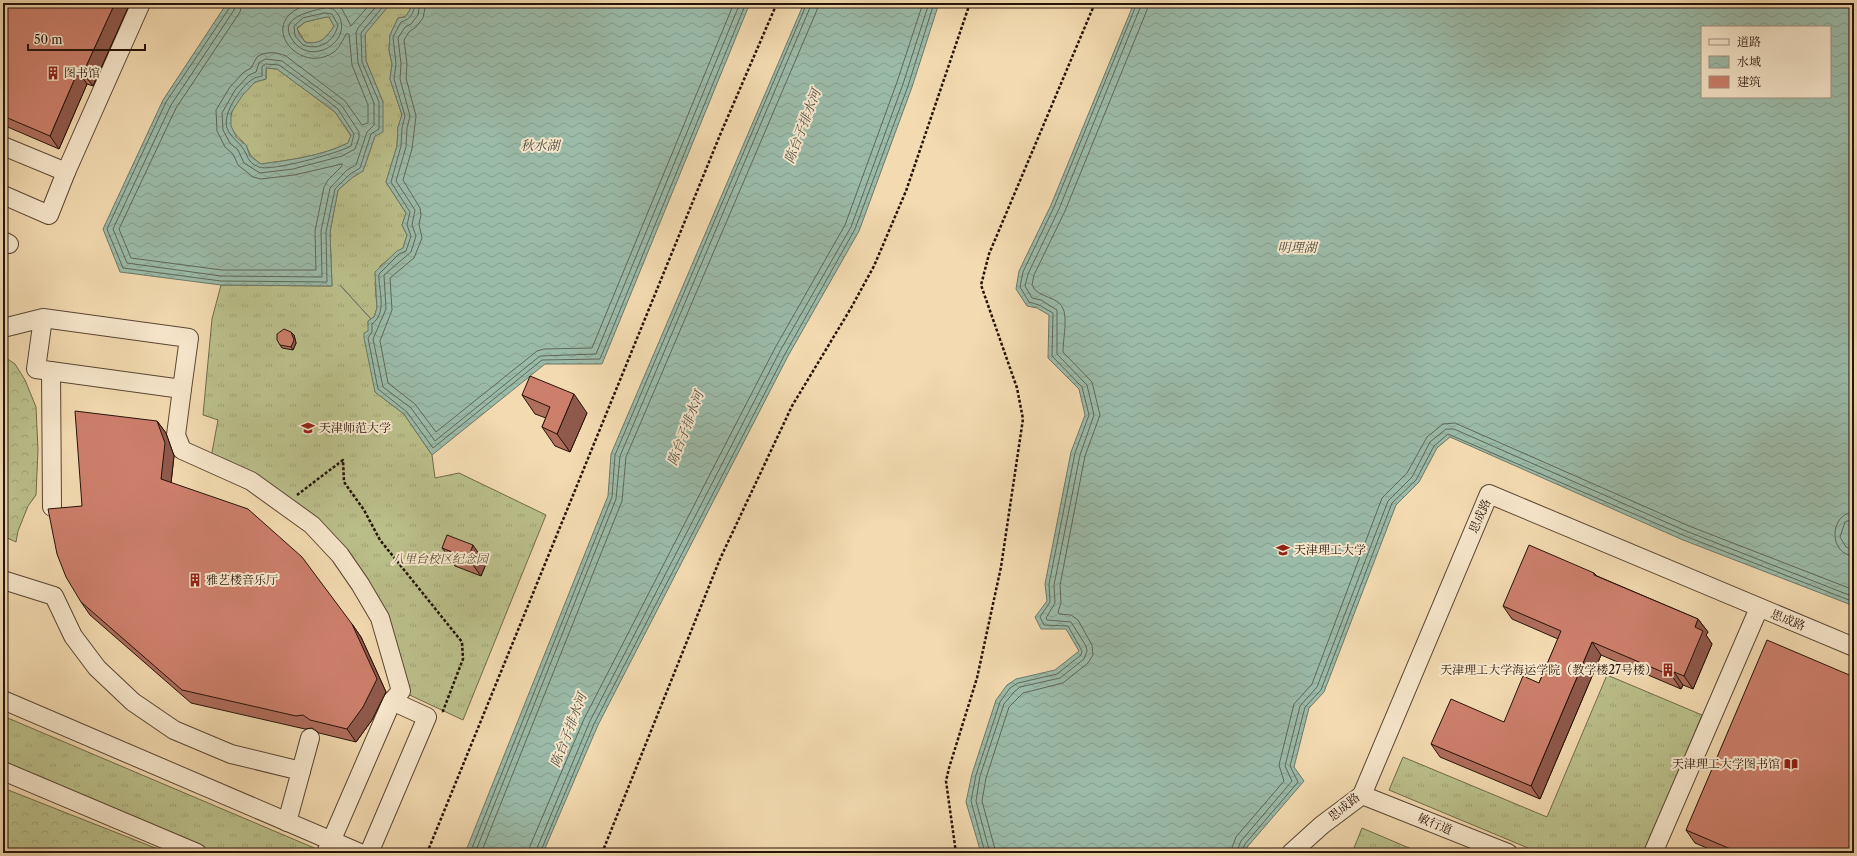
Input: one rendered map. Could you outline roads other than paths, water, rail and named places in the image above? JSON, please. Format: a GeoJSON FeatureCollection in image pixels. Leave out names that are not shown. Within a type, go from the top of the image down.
{"type":"FeatureCollection","features":[{"type":"Feature","properties":{"kind":"street"},"geometry":{"type":"LineString","coordinates":[[3,195],[49,215],[66,172],[141,3]]}},
{"type":"Feature","properties":{"kind":"street"},"geometry":{"type":"LineString","coordinates":[[3,146],[66,172]]}},
{"type":"Feature","properties":{"kind":"street"},"geometry":{"type":"LineString","coordinates":[[3,328],[43,318],[189,338],[176,435],[182,450],[251,481],[285,504],[312,525],[340,555],[360,584],[380,618],[401,691],[392,701],[329,847]]}},
{"type":"Feature","properties":{"kind":"street"},"geometry":{"type":"LineString","coordinates":[[43,318],[36,369],[182,389]]}},
{"type":"Feature","properties":{"kind":"street"},"geometry":{"type":"LineString","coordinates":[[51,371],[52,507]]}},
{"type":"Feature","properties":{"kind":"street","name":"思成路"},"geometry":{"type":"LineString","coordinates":[[1291,853],[1322,825],[1362,795],[1489,494],[1854,647]]}},
{"type":"Feature","properties":{"kind":"street"},"geometry":{"type":"LineString","coordinates":[[3,580],[54,596],[73,636],[97,668],[133,702],[174,730],[231,754],[301,770]]}},
{"type":"Feature","properties":{"kind":"street"},"geometry":{"type":"LineString","coordinates":[[1653,853],[1758,608]]}},
{"type":"Feature","properties":{"kind":"street"},"geometry":{"type":"LineString","coordinates":[[3,700],[287,822],[329,847],[360,853]]}},
{"type":"Feature","properties":{"kind":"street"},"geometry":{"type":"LineString","coordinates":[[368,853],[427,717],[392,701]]}},
{"type":"Feature","properties":{"kind":"street"},"geometry":{"type":"LineString","coordinates":[[287,822],[310,738]]}},
{"type":"Feature","properties":{"kind":"street"},"geometry":{"type":"LineString","coordinates":[[3,771],[197,853]]}},
{"type":"Feature","properties":{"kind":"street","name":"敏行道"},"geometry":{"type":"LineString","coordinates":[[1362,795],[1508,853]]}},
{"type":"Feature","properties":{"kind":"water"},"geometry":{"type":"Polygon","coordinates":[[[227,3],[391,3],[365,34],[366,61],[383,102],[383,132],[375,136],[363,171],[353,177],[338,190],[330,232],[332,286],[221,285],[120,272],[103,229],[163,100],[227,3]],[[329,17],[305,22],[297,28],[299,34],[305,42],[311,43],[322,40],[326,37],[334,26],[329,17]],[[266,68],[266,79],[255,82],[242,96],[231,113],[231,126],[237,138],[246,145],[250,156],[261,164],[317,154],[348,143],[351,135],[335,112],[277,69],[266,68]]]}},
{"type":"Feature","properties":{"kind":"water","name":"秋水湖"},"geometry":{"type":"Polygon","coordinates":[[[411,3],[750,3],[602,364],[545,364],[432,455],[404,414],[375,392],[364,338],[364,333],[368,331],[368,321],[374,317],[377,308],[375,272],[397,251],[403,248],[407,235],[402,225],[406,213],[386,182],[397,146],[398,127],[402,115],[390,79],[392,64],[389,50],[390,35],[398,18],[405,17],[410,10],[411,3]]]}},
{"type":"Feature","properties":{"kind":"water","name":"陈台子排水河"},"geometry":{"type":"Polygon","coordinates":[[[804,3],[939,3],[912,87],[859,231],[788,356],[598,725],[543,853],[465,853],[608,496],[611,454],[804,3]]]}},
{"type":"Feature","properties":{"kind":"water","name":"明理湖"},"geometry":{"type":"Polygon","coordinates":[[[1134,3],[1854,3],[1854,522],[1849,537],[1854,542],[1854,606],[1683,540],[1450,437],[1437,448],[1419,482],[1396,505],[1324,692],[1309,708],[1294,767],[1304,781],[1248,846],[1244,853],[981,853],[966,802],[972,774],[996,700],[1007,685],[1016,679],[1055,670],[1079,651],[1066,629],[1041,629],[1035,617],[1047,601],[1045,584],[1071,452],[1085,415],[1079,389],[1048,358],[1049,315],[1037,308],[1027,306],[1016,289],[1019,271],[1051,205],[1134,3]]]}},
{"type":"Feature","properties":{"kind":"place","name":"图书馆"},"geometry":{"type":"Point","coordinates":[53,73]}},
{"type":"Feature","properties":{"kind":"place","name":"天津师范大学"},"geometry":{"type":"Point","coordinates":[308,428]}},
{"type":"Feature","properties":{"kind":"place","name":"天津理工大学"},"geometry":{"type":"Point","coordinates":[1283,550]}},
{"type":"Feature","properties":{"kind":"place","name":"雅艺楼音乐厅"},"geometry":{"type":"Point","coordinates":[195,580]}},
{"type":"Feature","properties":{"kind":"place","name":"天津理工大学海运学院（教学楼27号楼）"},"geometry":{"type":"Point","coordinates":[1668,670]}},
{"type":"Feature","properties":{"kind":"place","name":"天津理工大学图书馆"},"geometry":{"type":"Point","coordinates":[1791,764]}},
{"type":"Feature","properties":{"kind":"park label","name":"八里台校区纪念园"},"geometry":{"type":"Point","coordinates":[440,559]}}]}
